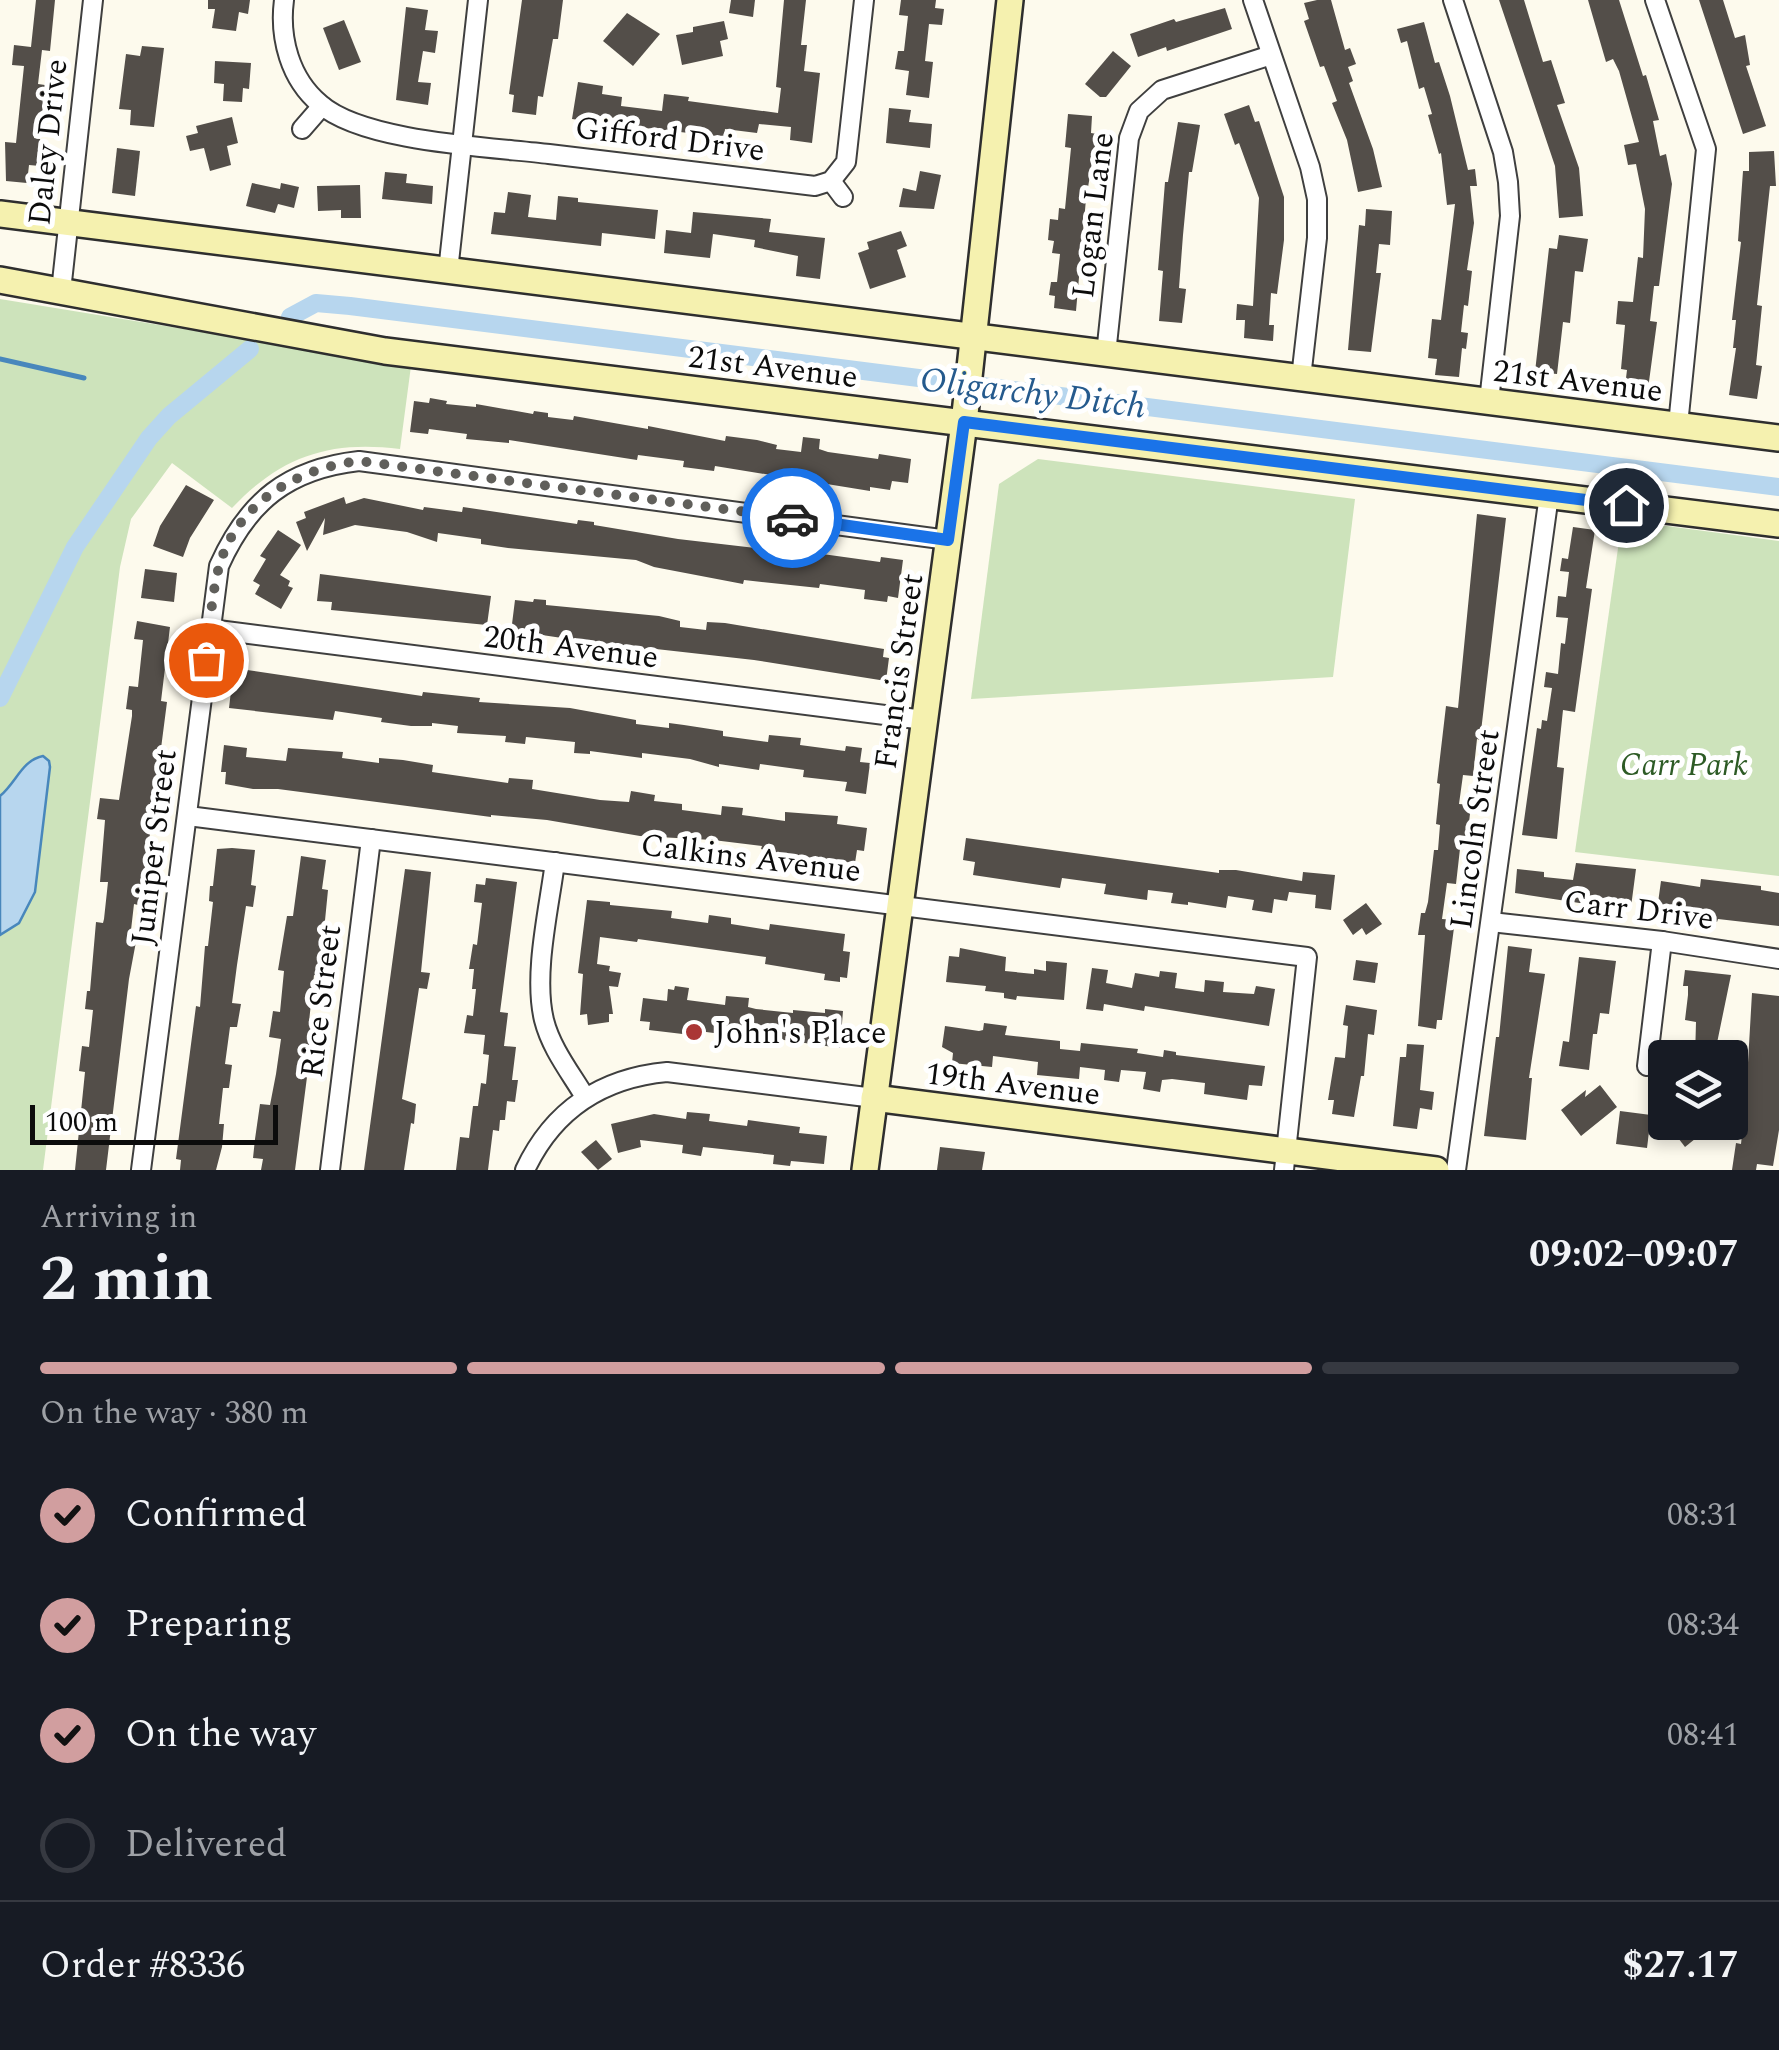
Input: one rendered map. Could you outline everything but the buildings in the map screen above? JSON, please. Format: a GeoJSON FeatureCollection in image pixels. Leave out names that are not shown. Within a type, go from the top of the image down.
{"type":"FeatureCollection","features":[{"type":"Feature","properties":{"kind":"street","name":"Daley Drive"},"geometry":{"type":"LineString","coordinates":[[60,291],[93,0]]}},
{"type":"Feature","properties":{"kind":"street","name":"Gifford Drive"},"geometry":{"type":"LineString","coordinates":[[284,0],[289,60],[302,85],[322,106],[378,131],[815,186],[830,180]]}},
{"type":"Feature","properties":{"kind":"street"},"geometry":{"type":"LineString","coordinates":[[448,271],[478,0]]}},
{"type":"Feature","properties":{"kind":"street"},"geometry":{"type":"LineString","coordinates":[[844,197],[830,180],[846,162],[864,0]]}},
{"type":"Feature","properties":{"kind":"street","name":"Francis Street"},"geometry":{"type":"LineString","coordinates":[[865,1170],[965,412],[1010,0]]}},
{"type":"Feature","properties":{"kind":"street"},"geometry":{"type":"LineString","coordinates":[[1254,0],[1310,166],[1317,199],[1317,238],[1301,378]]}},
{"type":"Feature","properties":{"kind":"street"},"geometry":{"type":"LineString","coordinates":[[1453,0],[1503,152],[1508,182],[1510,216],[1489,401]]}},
{"type":"Feature","properties":{"kind":"street"},"geometry":{"type":"LineString","coordinates":[[1655,0],[1706,149],[1678,425]]}},
{"type":"Feature","properties":{"kind":"street","name":"Logan Lane"},"geometry":{"type":"LineString","coordinates":[[1106,354],[1129,138],[1139,111],[1162,90],[1271,54]]}},
{"type":"Feature","properties":{"kind":"street"},"geometry":{"type":"LineString","coordinates":[[302,129],[322,106]]}},
{"type":"Feature","properties":{"kind":"street","name":"21st Avenue"},"geometry":{"type":"LineString","coordinates":[[0,214],[448,271],[972,350],[1106,354],[1779,438]]}},
{"type":"Feature","properties":{"kind":"street","name":"21st Avenue"},"geometry":{"type":"LineString","coordinates":[[0,280],[385,351],[965,412],[1779,524]]}},
{"type":"Feature","properties":{"kind":"street","name":"Juniper Street"},"geometry":{"type":"LineString","coordinates":[[141,1170],[219,566],[251,512],[274,490],[297,476],[332,464],[359,461],[948,540]]}},
{"type":"Feature","properties":{"kind":"street","name":"Lincoln Street"},"geometry":{"type":"LineString","coordinates":[[1456,1170],[1550,495]]}},
{"type":"Feature","properties":{"kind":"street","name":"20th Avenue"},"geometry":{"type":"LineString","coordinates":[[210,628],[458,663],[924,720]]}},
{"type":"Feature","properties":{"kind":"street","name":"Calkins Avenue"},"geometry":{"type":"LineString","coordinates":[[188,816],[1308,956],[1285,1160]]}},
{"type":"Feature","properties":{"kind":"street","name":"Rice Street"},"geometry":{"type":"LineString","coordinates":[[330,1170],[371,839]]}},
{"type":"Feature","properties":{"kind":"street"},"geometry":{"type":"LineString","coordinates":[[525,1170],[557,1120],[585,1096],[551,1040],[543,1018],[540,987],[555,862]]}},
{"type":"Feature","properties":{"kind":"street","name":"Carr Drive"},"geometry":{"type":"LineString","coordinates":[[1491,922],[1779,959]]}},
{"type":"Feature","properties":{"kind":"street"},"geometry":{"type":"LineString","coordinates":[[1646,1066],[1662,941]]}},
{"type":"Feature","properties":{"kind":"street","name":"19th Avenue"},"geometry":{"type":"LineString","coordinates":[[585,1096],[624,1079],[667,1072],[874,1098],[1285,1160],[1436,1170]]}},
{"type":"Feature","properties":{"kind":"green space"},"geometry":{"type":"Polygon","coordinates":[[[0,299],[411,366],[400,449],[351,447],[308,456],[269,476],[232,508],[172,463],[131,519],[120,567],[43,1170],[0,1170],[0,299]]]}},
{"type":"Feature","properties":{"kind":"green space"},"geometry":{"type":"Polygon","coordinates":[[[1038,459],[1355,499],[1333,677],[971,699],[999,484],[1038,459]]]}},
{"type":"Feature","properties":{"kind":"green space","name":"Carr Park"},"geometry":{"type":"Polygon","coordinates":[[[1622,520],[1779,541],[1779,876],[1575,852],[1622,520]]]}},
{"type":"Feature","properties":{"kind":"water"},"geometry":{"type":"Polygon","coordinates":[[[43,756],[50,767],[35,892],[19,923],[0,935],[0,796],[24,767],[43,756]]]}},
{"type":"Feature","properties":{"kind":"waterway","name":"Oligarchy Ditch"},"geometry":{"type":"LineString","coordinates":[[290,317],[316,303],[350,306],[1779,487]]}},
{"type":"Feature","properties":{"kind":"waterway","name":"Oligarchy Ditch"},"geometry":{"type":"LineString","coordinates":[[0,698],[75,547],[149,438],[169,416],[250,349]]}},
{"type":"Feature","properties":{"kind":"waterway","name":"Oligarchy Ditch"},"geometry":{"type":"LineString","coordinates":[[0,359],[84,378]]}},
{"type":"Feature","properties":{"kind":"way so far"},"geometry":{"type":"LineString","coordinates":[[206,660],[219,566],[229,544],[251,512],[274,490],[297,476],[332,464],[359,461],[792,518]]}},
{"type":"Feature","properties":{"kind":"place","name":"John's Place"},"geometry":{"type":"Point","coordinates":[694,1032]}},
{"type":"Feature","properties":{"kind":"route"},"geometry":{"type":"LineString","coordinates":[[792,518],[948,540],[964,422],[1626,505]]}}]}
